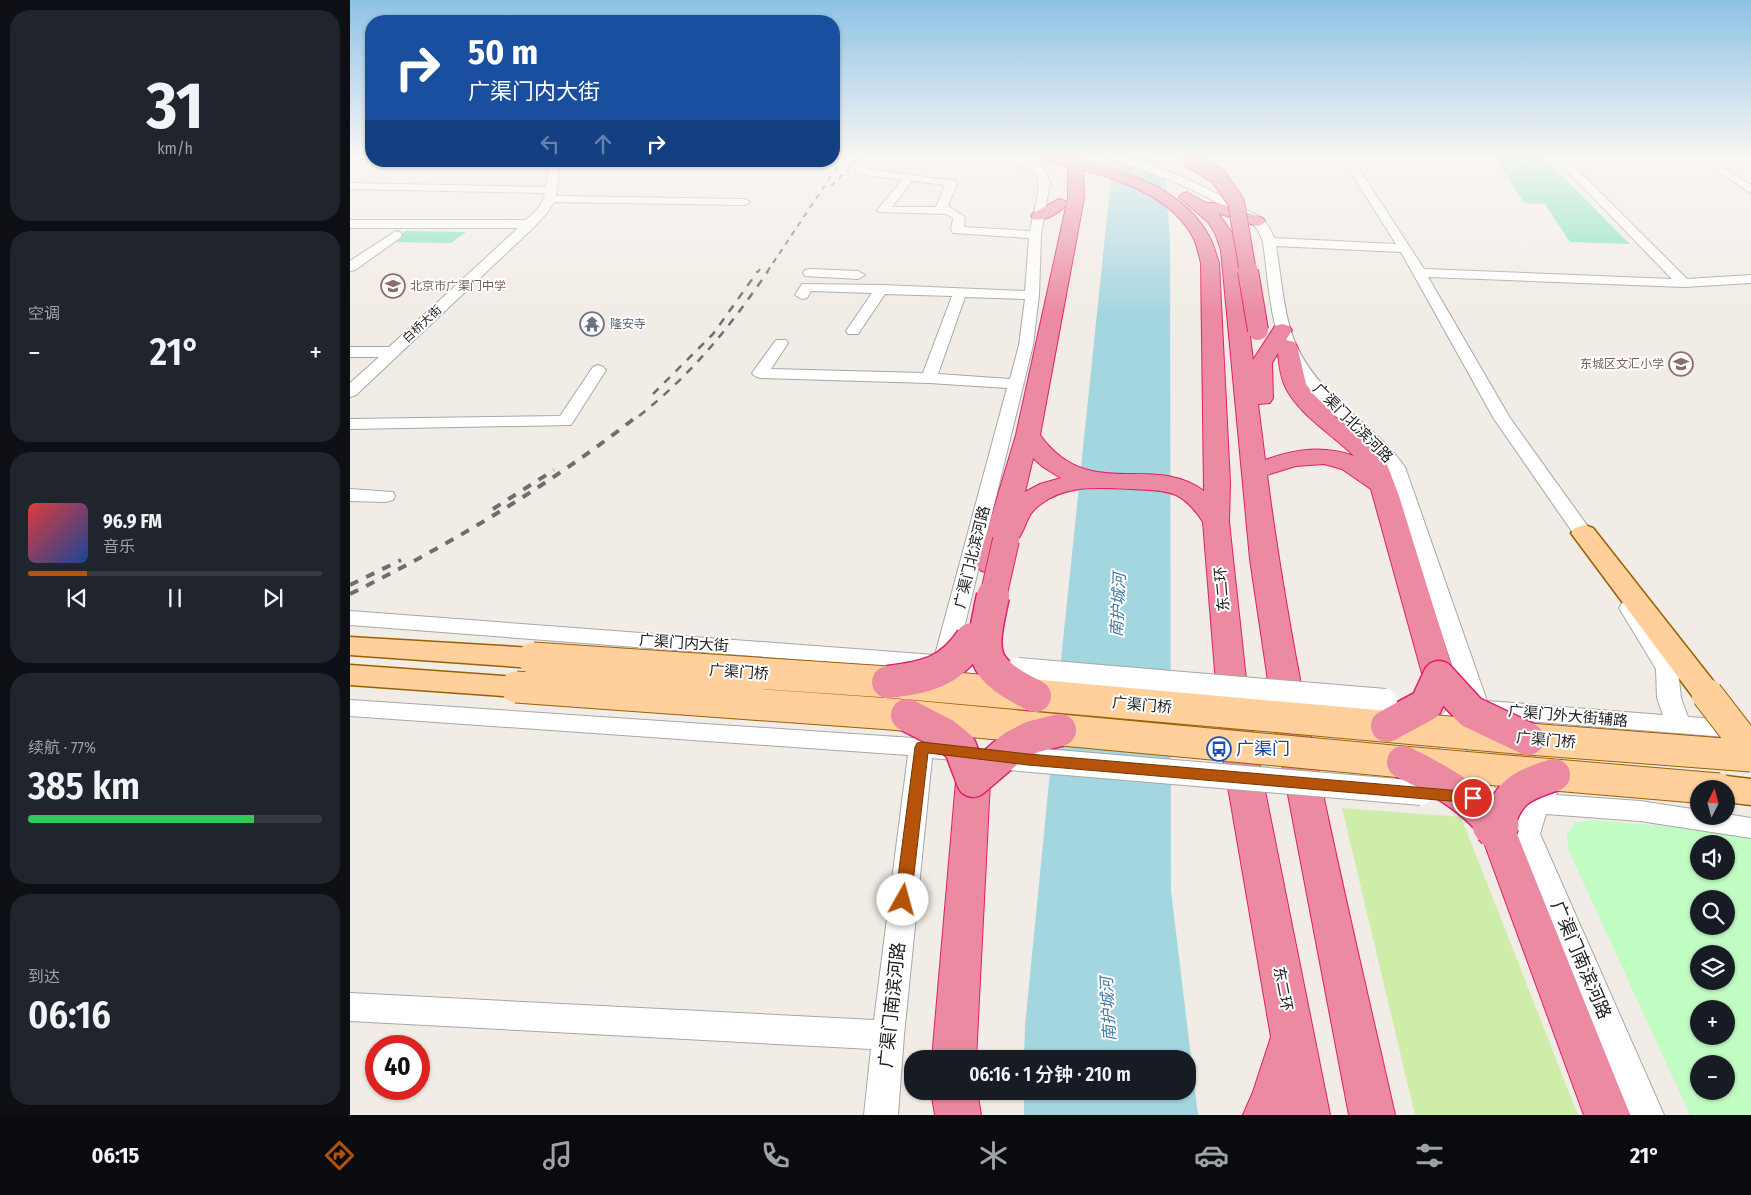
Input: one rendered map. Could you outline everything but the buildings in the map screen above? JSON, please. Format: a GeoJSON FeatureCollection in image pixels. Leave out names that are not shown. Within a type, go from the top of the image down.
{"type":"FeatureCollection","features":[{"type":"Feature","properties":{"kind":"highway"},"geometry":{"type":"LineString","coordinates":[[1039,216],[1050,210]]}},
{"type":"Feature","properties":{"kind":"highway"},"geometry":{"type":"LineString","coordinates":[[888,682],[927,677],[949,667],[963,654],[972,639],[997,539],[1028,435],[1055,293],[1066,210]]}},
{"type":"Feature","properties":{"kind":"highway","name":"东二环"},"geometry":{"type":"LineString","coordinates":[[1198,210],[1200,230],[1208,247],[1210,263],[1217,483],[1216,522],[1238,746],[1307,1115]]}},
{"type":"Feature","properties":{"kind":"highway","name":"东二环"},"geometry":{"type":"LineString","coordinates":[[1208,210],[1220,224],[1230,250],[1264,559],[1290,721],[1372,1111]]}},
{"type":"Feature","properties":{"kind":"highway"},"geometry":{"type":"LineString","coordinates":[[1220,210],[1257,221]]}},
{"type":"Feature","properties":{"kind":"highway"},"geometry":{"type":"LineString","coordinates":[[1237,210],[1258,330],[1261,363],[1265,468],[1264,559]]}},
{"type":"Feature","properties":{"kind":"highway"},"geometry":{"type":"LineString","coordinates":[[1026,344],[1050,322]]}},
{"type":"Feature","properties":{"kind":"highway"},"geometry":{"type":"LineString","coordinates":[[1261,363],[1285,338]]}},
{"type":"Feature","properties":{"kind":"highway"},"geometry":{"type":"LineString","coordinates":[[1285,338],[1291,371],[1296,385],[1306,400],[1329,424],[1353,442],[1374,462],[1386,496],[1439,678],[1472,712],[1528,739]]}},
{"type":"Feature","properties":{"kind":"highway"},"geometry":{"type":"LineString","coordinates":[[1028,435],[1038,452],[1049,460],[1074,476],[1091,480]]}},
{"type":"Feature","properties":{"kind":"highway"},"geometry":{"type":"LineString","coordinates":[[1265,468],[1288,459],[1302,457],[1330,457],[1344,460],[1369,475],[1386,496]]}},
{"type":"Feature","properties":{"kind":"highway"},"geometry":{"type":"LineString","coordinates":[[1036,696],[1003,681],[987,662],[984,640],[1006,540],[1015,514],[1044,490],[1066,483],[1091,480],[1166,483],[1191,493],[1202,502],[1216,522]]}},
{"type":"Feature","properties":{"kind":"highway"},"geometry":{"type":"LineString","coordinates":[[1386,714],[1426,705],[1439,678]]}},
{"type":"Feature","properties":{"kind":"highway"},"geometry":{"type":"LineString","coordinates":[[907,716],[944,734],[960,747],[973,781],[955,1050]]}},
{"type":"Feature","properties":{"kind":"highway"},"geometry":{"type":"LineString","coordinates":[[973,781],[1014,747],[1032,737],[1060,730]]}},
{"type":"Feature","properties":{"kind":"highway"},"geometry":{"type":"LineString","coordinates":[[1403,762],[1449,785],[1477,806],[1494,814],[1607,1115]]}},
{"type":"Feature","properties":{"kind":"highway"},"geometry":{"type":"LineString","coordinates":[[1494,814],[1518,788],[1528,782],[1554,775]]}},
{"type":"Feature","properties":{"kind":"highway"},"geometry":{"type":"LineString","coordinates":[[1266,1115],[1275,1094],[1291,1036]]}},
{"type":"Feature","properties":{"kind":"highway"},"geometry":{"type":"LineString","coordinates":[[956,1100],[958,1115]]}},
{"type":"Feature","properties":{"kind":"main road"},"geometry":{"type":"LineString","coordinates":[[1584,533],[1751,751]]}},
{"type":"Feature","properties":{"kind":"main road","name":"广渠门桥"},"geometry":{"type":"LineString","coordinates":[[350,646],[888,682],[1036,696],[1386,714],[1528,739],[1751,756]]}},
{"type":"Feature","properties":{"kind":"main road","name":"广渠门桥"},"geometry":{"type":"LineString","coordinates":[[350,675],[907,716],[1690,787]]}},
{"type":"Feature","properties":{"kind":"main road"},"geometry":{"type":"LineString","coordinates":[[1735,790],[1751,792]]}},
{"type":"Feature","properties":{"kind":"street","name":"白桥大街"},"geometry":{"type":"LineString","coordinates":[[350,392],[543,210]]}},
{"type":"Feature","properties":{"kind":"street"},"geometry":{"type":"LineString","coordinates":[[885,210],[949,211],[959,217],[957,230],[1036,235]]}},
{"type":"Feature","properties":{"kind":"street","name":"广渠门北滨河路"},"geometry":{"type":"LineString","coordinates":[[922,747],[1026,344],[1040,210]]}},
{"type":"Feature","properties":{"kind":"street","name":"广渠门北滨河路"},"geometry":{"type":"LineString","coordinates":[[1238,210],[1257,221],[1264,229],[1270,242],[1285,338],[1311,380],[1332,404],[1388,454],[1396,467],[1469,708]]}},
{"type":"Feature","properties":{"kind":"street"},"geometry":{"type":"LineString","coordinates":[[1381,210],[1405,248],[1502,419],[1584,533],[1667,669],[1669,698],[1679,725]]}},
{"type":"Feature","properties":{"kind":"street"},"geometry":{"type":"LineString","coordinates":[[1612,210],[1684,283]]}},
{"type":"Feature","properties":{"kind":"street"},"geometry":{"type":"LineString","coordinates":[[350,224],[530,224]]}},
{"type":"Feature","properties":{"kind":"street"},"geometry":{"type":"LineString","coordinates":[[350,267],[396,235]]}},
{"type":"Feature","properties":{"kind":"street"},"geometry":{"type":"LineString","coordinates":[[1270,242],[1405,248]]}},
{"type":"Feature","properties":{"kind":"street"},"geometry":{"type":"LineString","coordinates":[[810,273],[878,279],[960,292],[1032,289]]}},
{"type":"Feature","properties":{"kind":"street"},"geometry":{"type":"LineString","coordinates":[[1419,273],[1684,283],[1751,279]]}},
{"type":"Feature","properties":{"kind":"street"},"geometry":{"type":"LineString","coordinates":[[915,278],[1032,289]]}},
{"type":"Feature","properties":{"kind":"street"},"geometry":{"type":"LineString","coordinates":[[802,295],[807,287],[878,279]]}},
{"type":"Feature","properties":{"kind":"street"},"geometry":{"type":"LineString","coordinates":[[853,331],[878,279]]}},
{"type":"Feature","properties":{"kind":"street"},"geometry":{"type":"LineString","coordinates":[[929,378],[960,292]]}},
{"type":"Feature","properties":{"kind":"street"},"geometry":{"type":"LineString","coordinates":[[781,343],[760,373],[929,378],[1017,384]]}},
{"type":"Feature","properties":{"kind":"street"},"geometry":{"type":"LineString","coordinates":[[350,352],[392,352]]}},
{"type":"Feature","properties":{"kind":"street"},"geometry":{"type":"LineString","coordinates":[[350,424],[564,421],[598,370]]}},
{"type":"Feature","properties":{"kind":"street"},"geometry":{"type":"LineString","coordinates":[[350,495],[386,496]]}},
{"type":"Feature","properties":{"kind":"street","name":"广渠门内大街"},"geometry":{"type":"LineString","coordinates":[[350,618],[1018,670]]}},
{"type":"Feature","properties":{"kind":"street","name":"广渠门桥"},"geometry":{"type":"LineString","coordinates":[[1018,670],[1386,714]]}},
{"type":"Feature","properties":{"kind":"street"},"geometry":{"type":"LineString","coordinates":[[350,708],[922,747],[1009,758],[1421,792],[1494,814],[1536,803],[1640,811],[1751,828]]}},
{"type":"Feature","properties":{"kind":"street"},"geometry":{"type":"LineString","coordinates":[[1469,708],[1448,723],[1449,737],[1455,760],[1494,814]]}},
{"type":"Feature","properties":{"kind":"street","name":"广渠门外大街辅路"},"geometry":{"type":"LineString","coordinates":[[1386,714],[1469,708],[1751,730]]}},
{"type":"Feature","properties":{"kind":"street","name":"广渠门南滨河路"},"geometry":{"type":"LineString","coordinates":[[1469,708],[1528,730],[1544,745],[1551,768],[1548,786],[1536,803],[1527,834],[1647,1115]]}},
{"type":"Feature","properties":{"kind":"street","name":"广渠门南滨河路"},"geometry":{"type":"LineString","coordinates":[[881,1115],[888,1035],[922,747]]}},
{"type":"Feature","properties":{"kind":"street"},"geometry":{"type":"LineString","coordinates":[[350,1007],[888,1035]]}},
{"type":"Feature","properties":{"kind":"green space"},"geometry":{"type":"Polygon","coordinates":[[[1549,210],[1596,210],[1630,244],[1570,242],[1549,210]]]}},
{"type":"Feature","properties":{"kind":"green space"},"geometry":{"type":"Polygon","coordinates":[[[405,231],[466,232],[451,243],[392,242],[405,231]]]}},
{"type":"Feature","properties":{"kind":"green space"},"geometry":{"type":"Polygon","coordinates":[[[1342,808],[1461,817],[1578,1115],[1415,1115],[1342,808]]]}},
{"type":"Feature","properties":{"kind":"green space"},"geometry":{"type":"Polygon","coordinates":[[[1593,820],[1751,834],[1751,1115],[1690,1115],[1568,849],[1567,834],[1575,823],[1593,820]]]}},
{"type":"Feature","properties":{"kind":"water","name":"南护城河"},"geometry":{"type":"Polygon","coordinates":[[[1108,210],[1168,210],[1170,242],[1171,891],[1190,1050],[1024,1050],[1025,1026],[1108,210]]]}},
{"type":"Feature","properties":{"kind":"water"},"geometry":{"type":"Polygon","coordinates":[[[1196,1098],[1198,1115],[1024,1115],[1024,1100],[1196,1100],[1196,1098]]]}},
{"type":"Feature","properties":{"kind":"railway"},"geometry":{"type":"LineString","coordinates":[[767,272],[808,210]]}},
{"type":"Feature","properties":{"kind":"railway"},"geometry":{"type":"LineString","coordinates":[[653,394],[713,334],[758,271]]}},
{"type":"Feature","properties":{"kind":"railway"},"geometry":{"type":"LineString","coordinates":[[639,416],[676,384],[709,349],[768,271]]}},
{"type":"Feature","properties":{"kind":"railway"},"geometry":{"type":"LineString","coordinates":[[350,594],[426,554],[536,489],[640,414]]}},
{"type":"Feature","properties":{"kind":"railway"},"geometry":{"type":"LineString","coordinates":[[493,509],[554,470]]}},
{"type":"Feature","properties":{"kind":"railway"},"geometry":{"type":"LineString","coordinates":[[350,585],[401,560]]}},
{"type":"Feature","properties":{"kind":"place","name":"北京市广渠门中学"},"geometry":{"type":"Point","coordinates":[393,286]}},
{"type":"Feature","properties":{"kind":"place","name":"隆安寺"},"geometry":{"type":"Point","coordinates":[592,324]}},
{"type":"Feature","properties":{"kind":"place","name":"东城区文汇小学"},"geometry":{"type":"Point","coordinates":[1681,364]}},
{"type":"Feature","properties":{"kind":"place","name":"广渠门"},"geometry":{"type":"Point","coordinates":[1219,749]}},
{"type":"Feature","properties":{"kind":"route"},"geometry":{"type":"LineString","coordinates":[[903,900],[922,747],[1028,760],[1421,792],[1473,798]]}}]}
